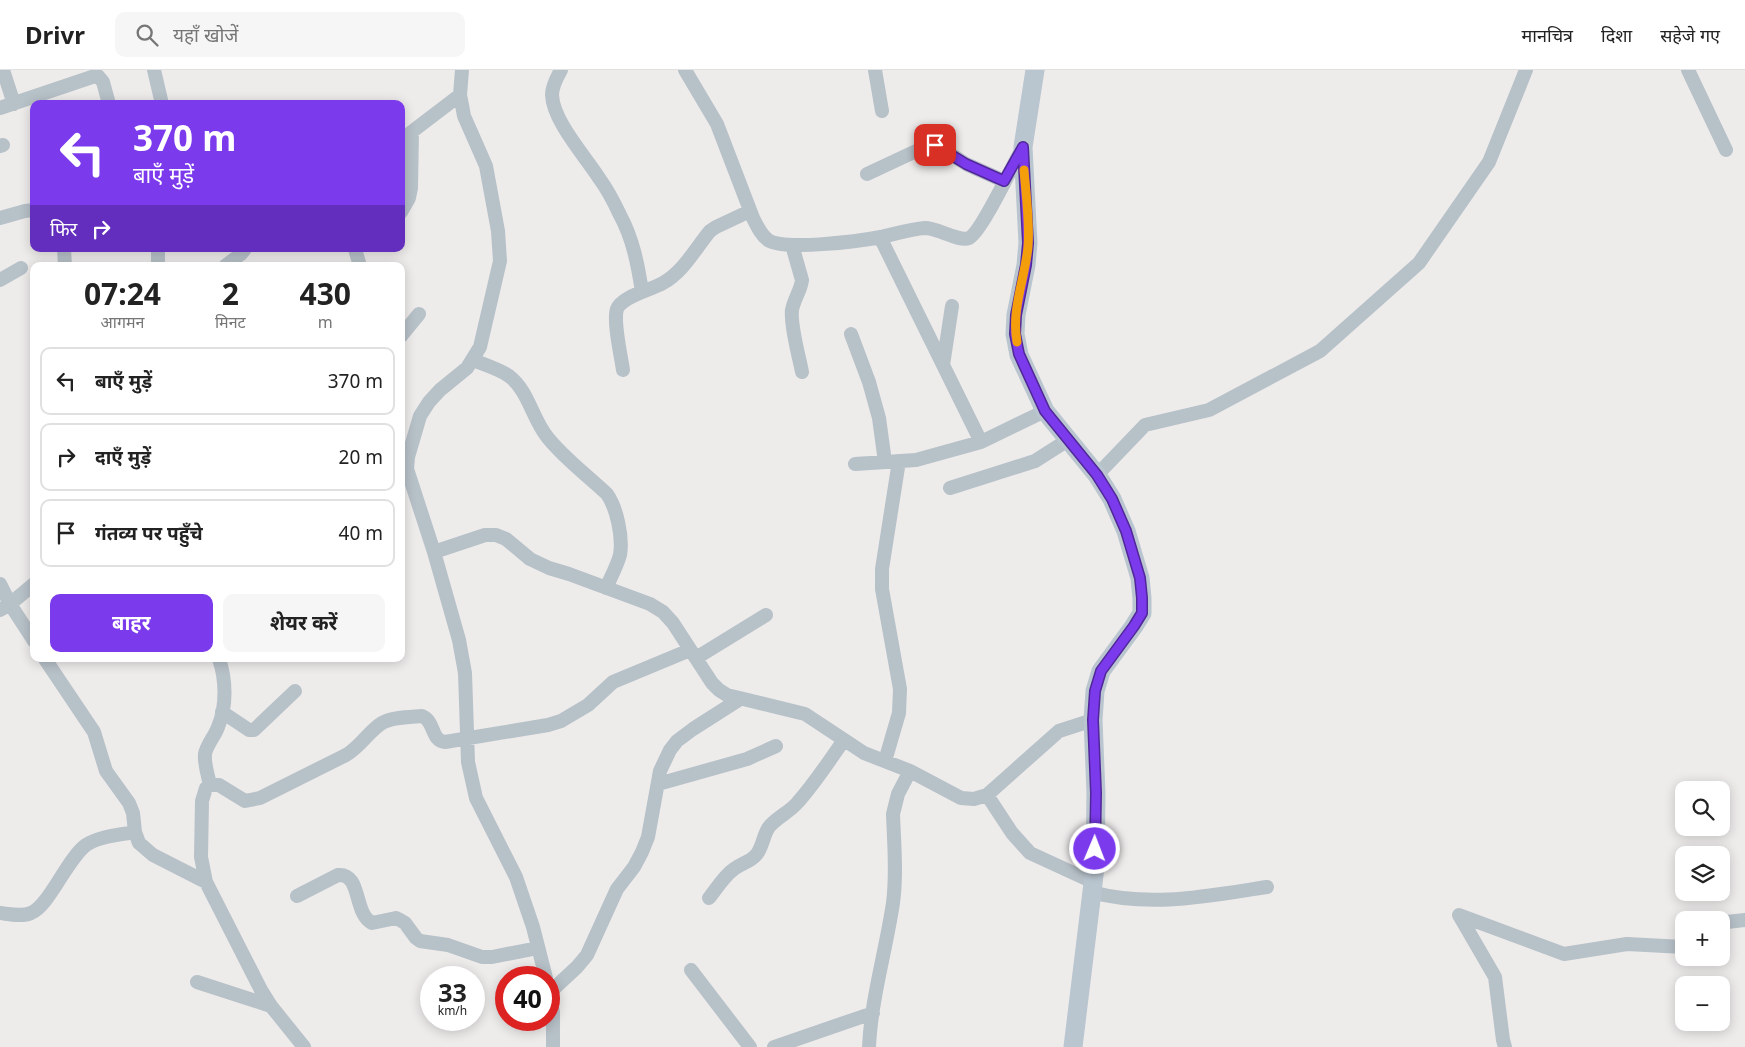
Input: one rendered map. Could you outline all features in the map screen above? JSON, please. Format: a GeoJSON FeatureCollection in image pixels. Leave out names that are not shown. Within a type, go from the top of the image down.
{"type":"FeatureCollection","features":[{"type":"Feature","properties":{"kind":"street"},"geometry":{"type":"LineString","coordinates":[[3,70],[14,104]]}},
{"type":"Feature","properties":{"kind":"street"},"geometry":{"type":"LineString","coordinates":[[154,70],[161,100]]}},
{"type":"Feature","properties":{"kind":"street"},"geometry":{"type":"LineString","coordinates":[[405,464],[420,416],[429,402],[440,390],[467,368],[480,348],[500,261],[498,231],[486,166],[464,116],[460,95],[462,70]]}},
{"type":"Feature","properties":{"kind":"street"},"geometry":{"type":"LineString","coordinates":[[561,70],[553,86],[553,102],[570,136],[600,178],[620,214],[636,255],[642,292]]}},
{"type":"Feature","properties":{"kind":"street"},"geometry":{"type":"LineString","coordinates":[[685,70],[717,124],[750,211],[761,232],[768,240],[776,244],[842,243],[927,228],[962,239],[969,238],[980,226],[1023,147]]}},
{"type":"Feature","properties":{"kind":"street"},"geometry":{"type":"LineString","coordinates":[[875,70],[882,111]]}},
{"type":"Feature","properties":{"kind":"street"},"geometry":{"type":"LineString","coordinates":[[1035,70],[1023,147],[1028,243],[1026,265],[1016,315],[1015,334],[1019,354],[1045,411],[1097,475],[1112,499],[1126,531],[1140,578],[1142,598],[1142,613],[1101,671],[1095,691],[1093,720],[1096,793],[1095,867],[1073,1047]]}},
{"type":"Feature","properties":{"kind":"street"},"geometry":{"type":"LineString","coordinates":[[1097,475],[1145,425],[1209,410],[1320,352],[1419,263],[1489,162],[1526,70]]}},
{"type":"Feature","properties":{"kind":"street"},"geometry":{"type":"LineString","coordinates":[[1688,70],[1726,150]]}},
{"type":"Feature","properties":{"kind":"street"},"geometry":{"type":"LineString","coordinates":[[47,99],[84,78],[98,76],[103,82],[107,100]]}},
{"type":"Feature","properties":{"kind":"street"},"geometry":{"type":"LineString","coordinates":[[405,205],[412,188],[407,136],[460,95]]}},
{"type":"Feature","properties":{"kind":"street"},"geometry":{"type":"LineString","coordinates":[[0,108],[30,102]]}},
{"type":"Feature","properties":{"kind":"street"},"geometry":{"type":"LineString","coordinates":[[867,174],[929,144],[940,147],[966,164],[1004,181]]}},
{"type":"Feature","properties":{"kind":"street"},"geometry":{"type":"LineString","coordinates":[[0,218],[30,210]]}},
{"type":"Feature","properties":{"kind":"street"},"geometry":{"type":"LineString","coordinates":[[622,370],[616,316],[618,306],[625,300],[663,283],[676,273],[716,227],[750,211]]}},
{"type":"Feature","properties":{"kind":"street"},"geometry":{"type":"LineString","coordinates":[[880,237],[981,442]]}},
{"type":"Feature","properties":{"kind":"street"},"geometry":{"type":"LineString","coordinates":[[792,245],[802,280],[792,316],[802,372]]}},
{"type":"Feature","properties":{"kind":"street"},"geometry":{"type":"LineString","coordinates":[[230,262],[243,252]]}},
{"type":"Feature","properties":{"kind":"street"},"geometry":{"type":"LineString","coordinates":[[0,280],[20,268]]}},
{"type":"Feature","properties":{"kind":"street"},"geometry":{"type":"LineString","coordinates":[[943,365],[952,306]]}},
{"type":"Feature","properties":{"kind":"street"},"geometry":{"type":"LineString","coordinates":[[405,331],[419,314]]}},
{"type":"Feature","properties":{"kind":"street"},"geometry":{"type":"LineString","coordinates":[[851,334],[869,382],[892,462],[882,568],[882,589],[901,700],[885,761]]}},
{"type":"Feature","properties":{"kind":"street"},"geometry":{"type":"LineString","coordinates":[[473,360],[507,375],[516,382],[547,438],[607,494],[613,502],[620,539],[620,554],[606,588]]}},
{"type":"Feature","properties":{"kind":"street"},"geometry":{"type":"LineString","coordinates":[[855,464],[916,460],[981,442],[1045,411]]}},
{"type":"Feature","properties":{"kind":"street"},"geometry":{"type":"LineString","coordinates":[[950,488],[1035,461],[1068,440]]}},
{"type":"Feature","properties":{"kind":"street"},"geometry":{"type":"LineString","coordinates":[[405,470],[434,552],[459,640],[465,673],[468,762],[476,798],[516,877],[543,966]]}},
{"type":"Feature","properties":{"kind":"street"},"geometry":{"type":"LineString","coordinates":[[434,552],[485,535],[496,535],[506,539],[538,564],[650,604],[663,612],[673,623],[712,683],[719,690],[740,699],[805,714],[864,753],[910,771],[961,798],[974,799],[987,794],[999,786],[1059,731],[1093,720]]}},
{"type":"Feature","properties":{"kind":"street"},"geometry":{"type":"LineString","coordinates":[[0,584],[5,607],[30,636]]}},
{"type":"Feature","properties":{"kind":"street"},"geometry":{"type":"LineString","coordinates":[[5,607],[30,587]]}},
{"type":"Feature","properties":{"kind":"street"},"geometry":{"type":"LineString","coordinates":[[304,1047],[271,1006],[248,968],[206,882],[201,857],[202,810],[206,788],[210,785],[225,787],[246,801],[260,798],[346,755],[357,748],[381,724],[390,720],[422,716],[430,721],[440,742],[548,725],[561,721],[588,705],[613,682],[693,654],[766,615]]}},
{"type":"Feature","properties":{"kind":"street"},"geometry":{"type":"LineString","coordinates":[[47,662],[94,732],[106,771],[129,803],[139,843],[146,850],[206,882]]}},
{"type":"Feature","properties":{"kind":"street"},"geometry":{"type":"LineString","coordinates":[[210,785],[205,755],[218,728],[222,712],[224,677],[220,662]]}},
{"type":"Feature","properties":{"kind":"street"},"geometry":{"type":"LineString","coordinates":[[222,712],[249,730],[254,730],[295,691]]}},
{"type":"Feature","properties":{"kind":"street"},"geometry":{"type":"LineString","coordinates":[[560,982],[588,955],[617,889],[634,867],[642,852],[648,837],[660,771],[664,759],[677,741],[740,699]]}},
{"type":"Feature","properties":{"kind":"street"},"geometry":{"type":"LineString","coordinates":[[709,898],[728,873],[751,860],[758,852],[768,829],[798,803],[844,740]]}},
{"type":"Feature","properties":{"kind":"street"},"geometry":{"type":"LineString","coordinates":[[658,784],[747,759],[776,746]]}},
{"type":"Feature","properties":{"kind":"street"},"geometry":{"type":"LineString","coordinates":[[869,1047],[895,883],[894,803],[910,771]]}},
{"type":"Feature","properties":{"kind":"street"},"geometry":{"type":"LineString","coordinates":[[987,794],[1012,833],[1030,853],[1092,887],[1121,899],[1141,901],[1186,899],[1267,887]]}},
{"type":"Feature","properties":{"kind":"street"},"geometry":{"type":"LineString","coordinates":[[0,913],[30,914],[36,910],[51,892],[78,851],[89,843],[135,832]]}},
{"type":"Feature","properties":{"kind":"street"},"geometry":{"type":"LineString","coordinates":[[297,896],[338,875],[345,874],[353,882],[365,917],[372,923],[396,918],[420,941],[448,944],[482,957],[492,957],[538,948]]}},
{"type":"Feature","properties":{"kind":"street"},"geometry":{"type":"LineString","coordinates":[[1506,1047],[1503,1040],[1495,977],[1459,915],[1564,954],[1627,944],[1675,947]]}},
{"type":"Feature","properties":{"kind":"street"},"geometry":{"type":"LineString","coordinates":[[1730,922],[1745,920]]}},
{"type":"Feature","properties":{"kind":"street"},"geometry":{"type":"LineString","coordinates":[[691,970],[750,1047]]}},
{"type":"Feature","properties":{"kind":"street"},"geometry":{"type":"LineString","coordinates":[[197,982],[271,1006]]}},
{"type":"Feature","properties":{"kind":"street"},"geometry":{"type":"LineString","coordinates":[[774,1047],[873,1013]]}},
{"type":"Feature","properties":{"kind":"street"},"geometry":{"type":"LineString","coordinates":[[553,1031],[553,1047]]}},
{"type":"Feature","properties":{"kind":"slow traffic"},"geometry":{"type":"LineString","coordinates":[[1017,342],[1015,334],[1016,315],[1026,265],[1028,243],[1024,170]]}},
{"type":"Feature","properties":{"kind":"route"},"geometry":{"type":"LineString","coordinates":[[935,145],[966,164],[1004,181],[1023,147],[1028,243],[1026,265],[1016,315],[1015,334],[1019,354],[1045,411],[1097,475],[1112,499],[1126,531],[1140,578],[1142,613],[1101,671],[1095,691],[1093,720],[1096,793],[1095,849]]}}]}
